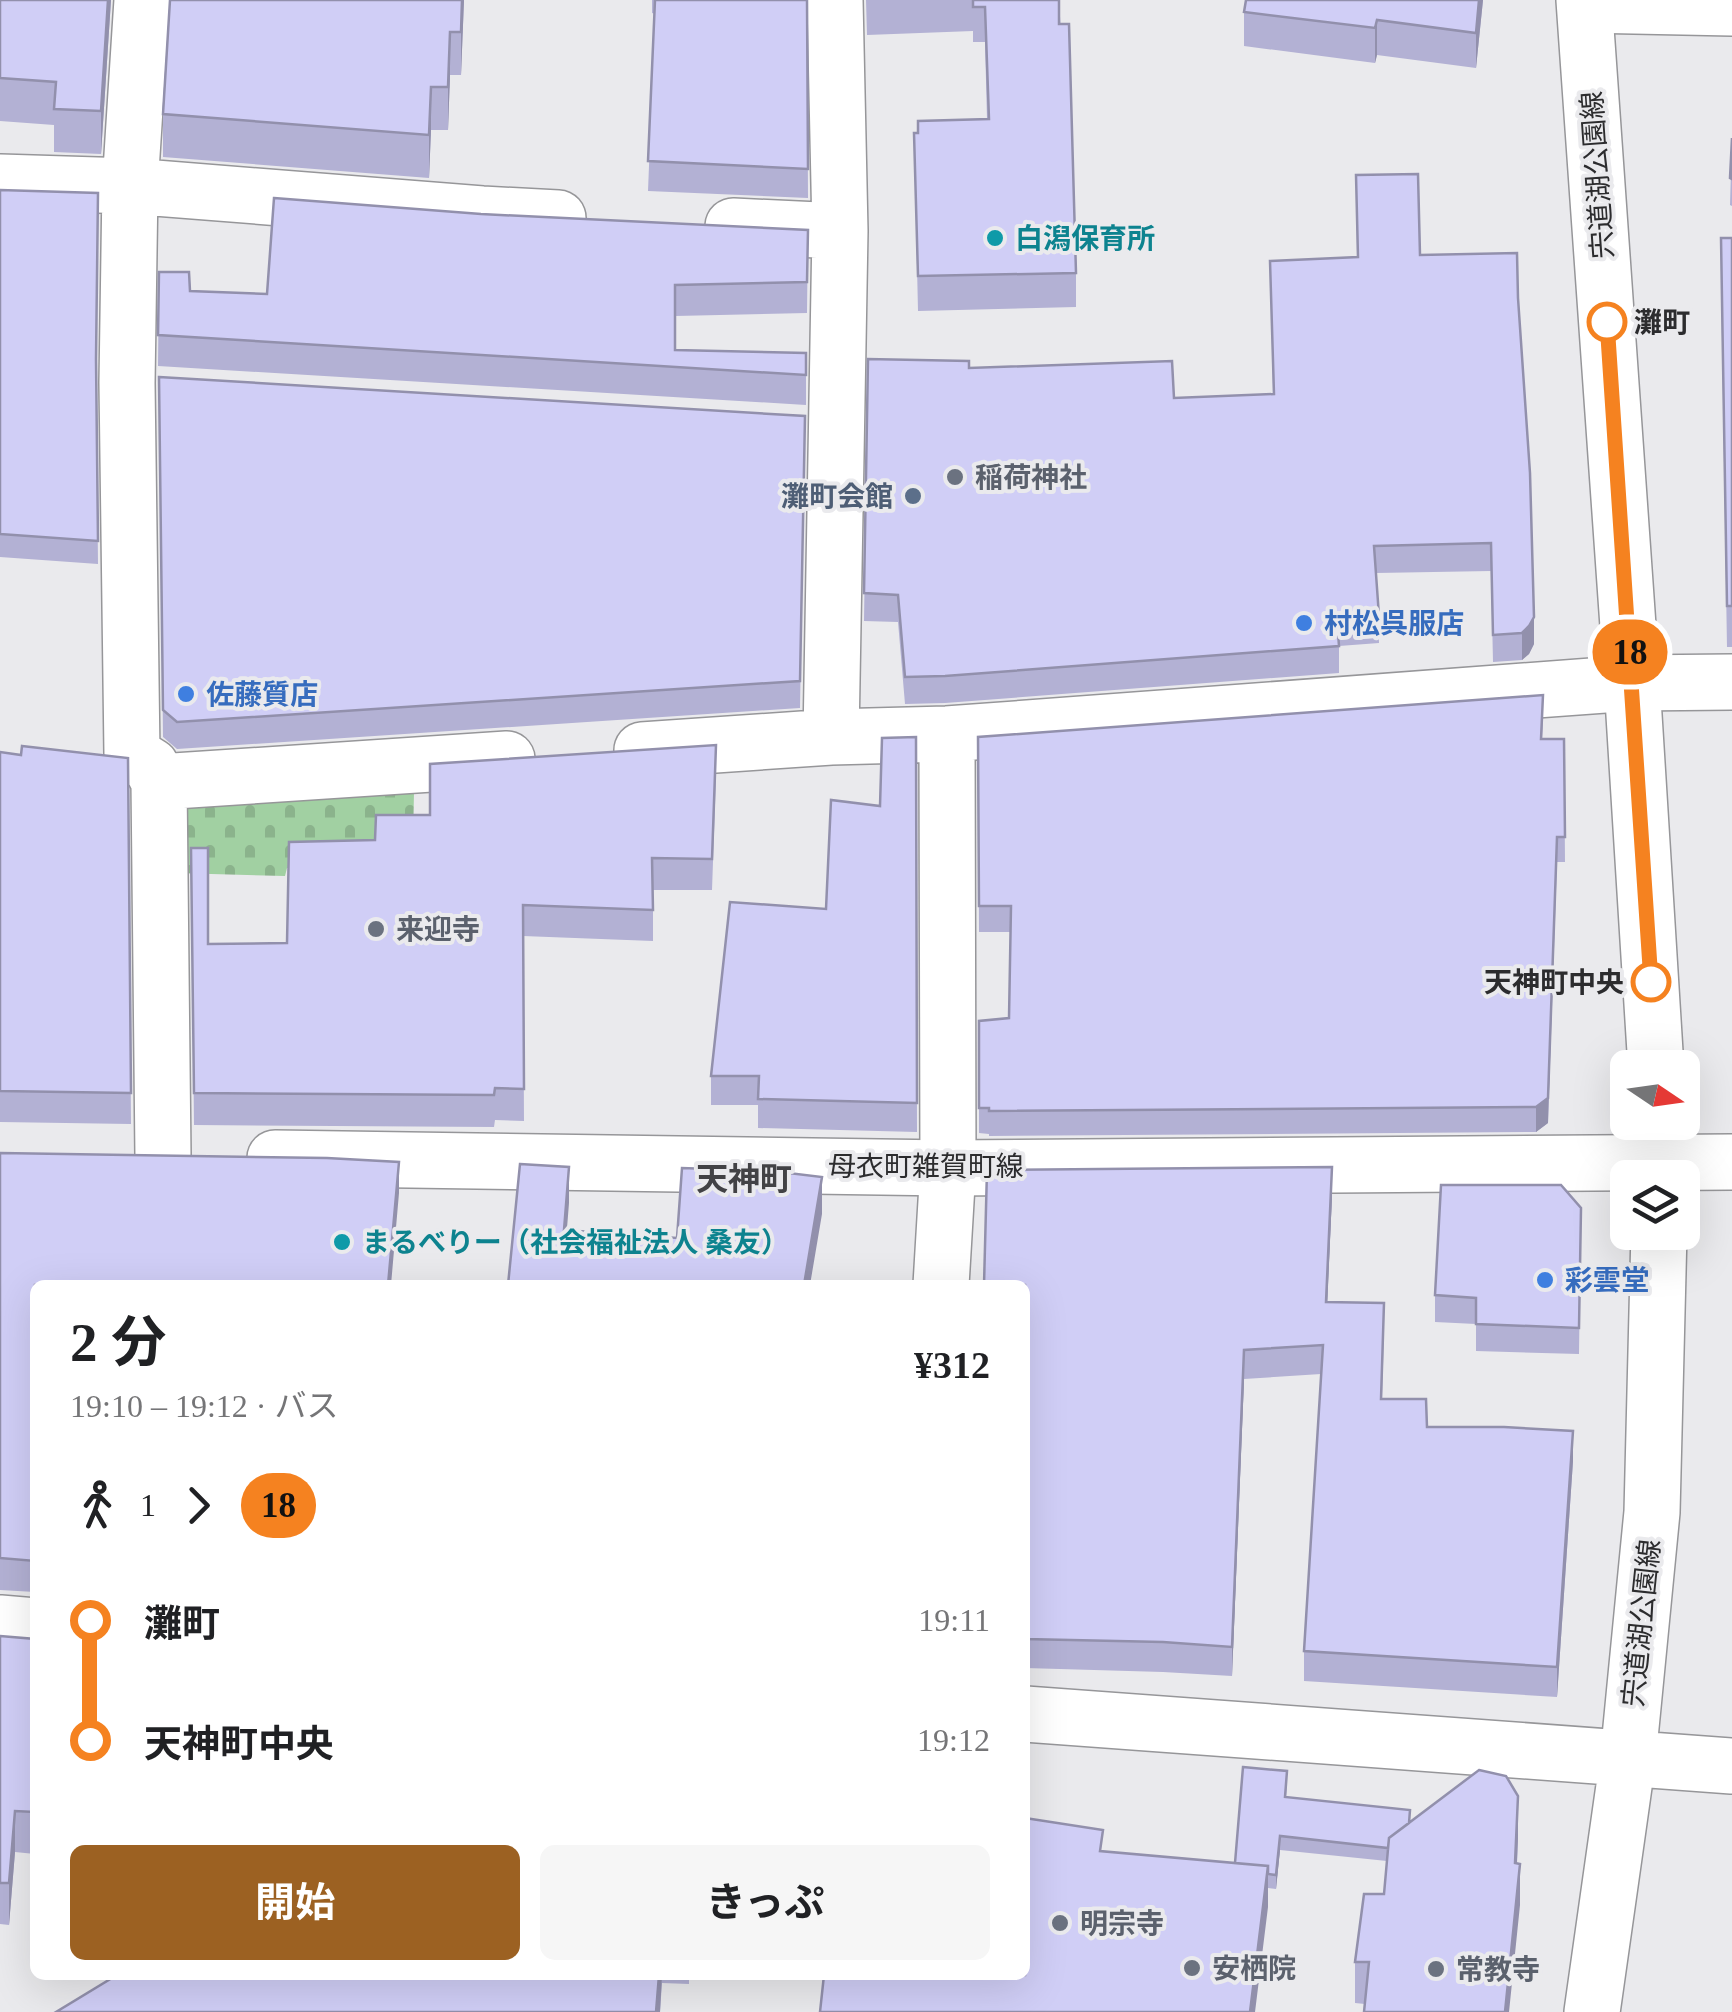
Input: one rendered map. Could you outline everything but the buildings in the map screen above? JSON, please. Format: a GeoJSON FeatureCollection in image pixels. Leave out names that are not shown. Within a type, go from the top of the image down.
{"type":"FeatureCollection","features":[{"type":"Feature","properties":{"kind":"street"},"geometry":{"type":"LineString","coordinates":[[142,0],[130,186],[132,754],[151,766],[158,782],[196,1157]]}},
{"type":"Feature","properties":{"kind":"street"},"geometry":{"type":"LineString","coordinates":[[831,737],[840,232],[836,0]]}},
{"type":"Feature","properties":{"kind":"street"},"geometry":{"type":"LineString","coordinates":[[1584,2],[1732,8]]}},
{"type":"Feature","properties":{"kind":"street","name":"宍道湖公園線"},"geometry":{"type":"LineString","coordinates":[[1584,2],[1655,1050]]}},
{"type":"Feature","properties":{"kind":"street"},"geometry":{"type":"LineString","coordinates":[[0,182],[130,186],[601,220]]}},
{"type":"Feature","properties":{"kind":"street"},"geometry":{"type":"LineString","coordinates":[[681,224],[840,232]]}},
{"type":"Feature","properties":{"kind":"street"},"geometry":{"type":"LineString","coordinates":[[158,782],[831,737],[947,734],[1632,683],[1732,682]]}},
{"type":"Feature","properties":{"kind":"street"},"geometry":{"type":"LineString","coordinates":[[941,1280],[948,1168],[947,734]]}},
{"type":"Feature","properties":{"kind":"street","name":"母衣町雑賀町線"},"geometry":{"type":"LineString","coordinates":[[108,1156],[948,1168],[1660,1154],[1732,1162]]}},
{"type":"Feature","properties":{"kind":"street","name":"宍道湖公園線"},"geometry":{"type":"LineString","coordinates":[[1592,2012],[1628,1758],[1652,1512],[1659,1250]]}},
{"type":"Feature","properties":{"kind":"street"},"geometry":{"type":"LineString","coordinates":[[0,1623],[30,1626]]}},
{"type":"Feature","properties":{"kind":"street"},"geometry":{"type":"LineString","coordinates":[[1030,1714],[1732,1766]]}},
{"type":"Feature","properties":{"kind":"green space"},"geometry":{"type":"Polygon","coordinates":[[[414,792],[413,841],[371,865],[287,868],[285,876],[175,873],[183,804],[414,792]]]}},
{"type":"Feature","properties":{"kind":"bus line","name":"18"},"geometry":{"type":"LineString","coordinates":[[1607,322],[1651,982]]}},
{"type":"Feature","properties":{"kind":"place","name":"白潟保育所"},"geometry":{"type":"Point","coordinates":[995,238]}},
{"type":"Feature","properties":{"kind":"place","name":"灘町"},"geometry":{"type":"Point","coordinates":[1607,322]}},
{"type":"Feature","properties":{"kind":"place","name":"稲荷神社"},"geometry":{"type":"Point","coordinates":[955,477]}},
{"type":"Feature","properties":{"kind":"place","name":"灘町会館"},"geometry":{"type":"Point","coordinates":[913,496]}},
{"type":"Feature","properties":{"kind":"place","name":"村松呉服店"},"geometry":{"type":"Point","coordinates":[1304,623]}},
{"type":"Feature","properties":{"kind":"place","name":"佐藤質店"},"geometry":{"type":"Point","coordinates":[186,694]}},
{"type":"Feature","properties":{"kind":"place","name":"来迎寺"},"geometry":{"type":"Point","coordinates":[376,929]}},
{"type":"Feature","properties":{"kind":"place","name":"天神町中央"},"geometry":{"type":"Point","coordinates":[1651,982]}},
{"type":"Feature","properties":{"kind":"place","name":"まるべりー（社会福祉法人 桑友）"},"geometry":{"type":"Point","coordinates":[342,1242]}},
{"type":"Feature","properties":{"kind":"place","name":"彩雲堂"},"geometry":{"type":"Point","coordinates":[1545,1280]}},
{"type":"Feature","properties":{"kind":"place","name":"明宗寺"},"geometry":{"type":"Point","coordinates":[1060,1923]}},
{"type":"Feature","properties":{"kind":"place","name":"安栖院"},"geometry":{"type":"Point","coordinates":[1192,1968]}},
{"type":"Feature","properties":{"kind":"place","name":"常教寺"},"geometry":{"type":"Point","coordinates":[1436,1969]}},
{"type":"Feature","properties":{"kind":"district","name":"天神町"},"geometry":{"type":"Point","coordinates":[744,1179]}}]}
